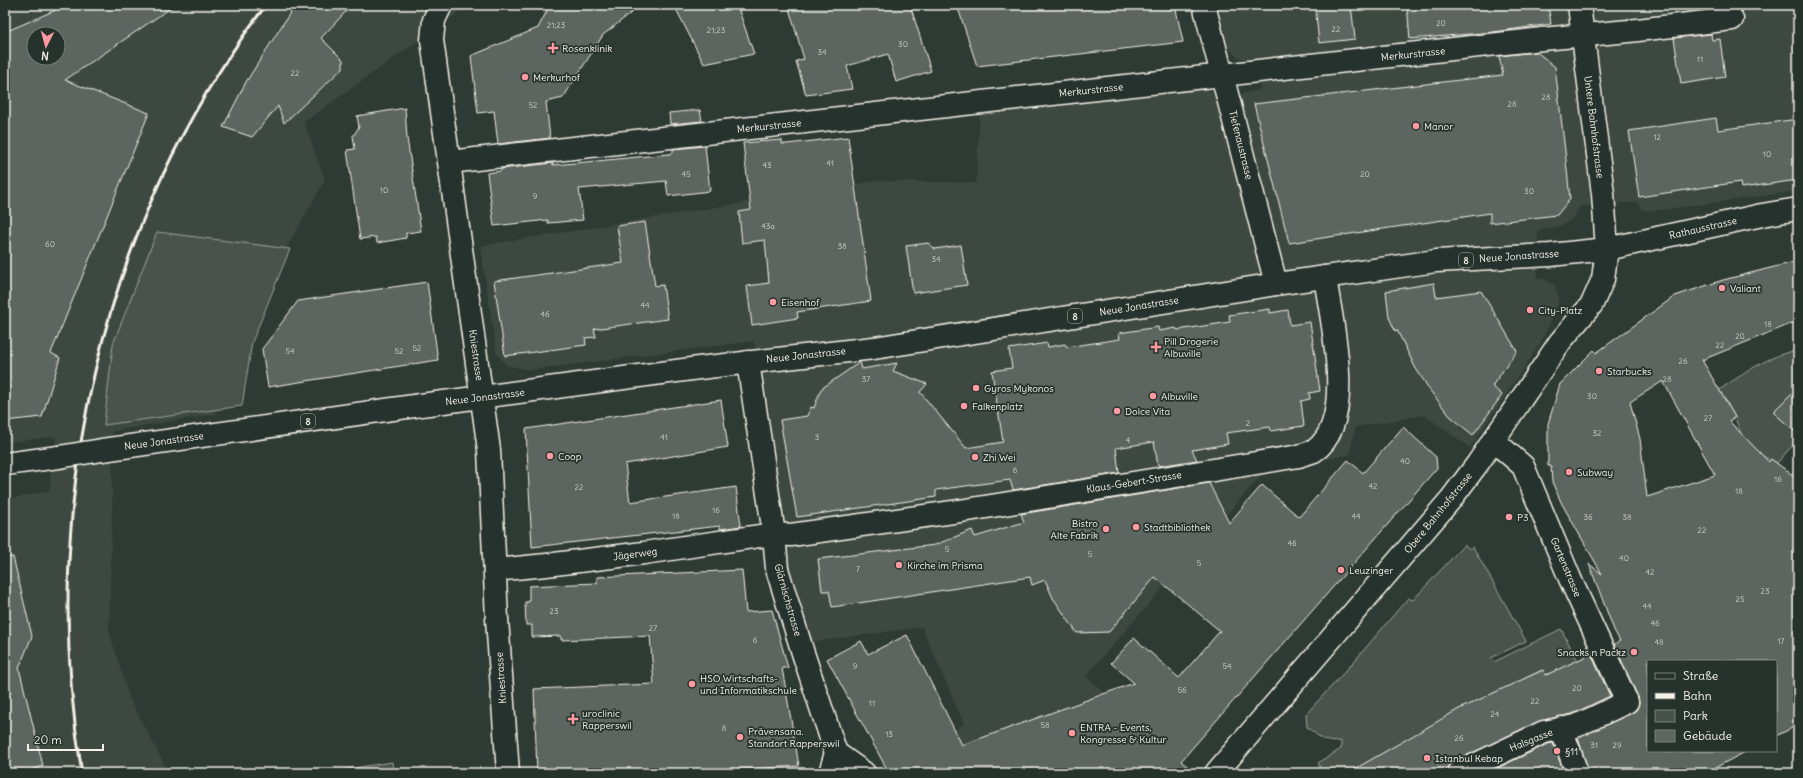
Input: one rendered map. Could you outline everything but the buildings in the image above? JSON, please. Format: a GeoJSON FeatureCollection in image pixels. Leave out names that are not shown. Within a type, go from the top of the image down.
{"type":"FeatureCollection","features":[{"type":"Feature","properties":{"kind":"street","name":"Tiefenaustrasse"},"geometry":{"type":"LineString","coordinates":[[1204,5],[1276,284]]}},
{"type":"Feature","properties":{"kind":"street","name":"Untere Bahnhofstrasse"},"geometry":{"type":"LineString","coordinates":[[1579,5],[1603,194],[1607,249]]}},
{"type":"Feature","properties":{"kind":"street","name":"Kniestrasse"},"geometry":{"type":"LineString","coordinates":[[439,8],[434,20],[432,40],[489,450],[508,773]]}},
{"type":"Feature","properties":{"kind":"street","name":"Merkurstrasse"},"geometry":{"type":"LineString","coordinates":[[450,162],[1582,35],[1629,32],[1732,19]]}},
{"type":"Feature","properties":{"kind":"street","name":"Rathausstrasse"},"geometry":{"type":"LineString","coordinates":[[1607,249],[1762,215],[1798,209]]}},
{"type":"Feature","properties":{"kind":"street","name":"Neue Jonastrasse"},"geometry":{"type":"LineString","coordinates":[[5,464],[482,397],[748,362],[874,348],[1276,284],[1436,261],[1550,255],[1607,249]]}},
{"type":"Feature","properties":{"kind":"street","name":"Obere Bahnhofstrasse"},"geometry":{"type":"LineString","coordinates":[[1216,773],[1443,509],[1494,440],[1560,342],[1592,304],[1603,279],[1607,249]]}},
{"type":"Feature","properties":{"kind":"street","name":"Klaus-Gebert-Strasse"},"geometry":{"type":"LineString","coordinates":[[774,534],[791,535],[967,510],[1299,456],[1314,451],[1325,438],[1332,425],[1338,403],[1339,384],[1336,352],[1325,278]]}},
{"type":"Feature","properties":{"kind":"street","name":"Glärnischstrasse"},"geometry":{"type":"LineString","coordinates":[[748,362],[774,534],[777,569],[803,653],[833,763],[864,773]]}},
{"type":"Feature","properties":{"kind":"street","name":"Gartenstrasse"},"geometry":{"type":"LineString","coordinates":[[1494,440],[1523,466],[1572,582],[1627,702]]}},
{"type":"Feature","properties":{"kind":"street","name":"Jägerweg"},"geometry":{"type":"LineString","coordinates":[[495,570],[636,554],[774,534]]}},
{"type":"Feature","properties":{"kind":"street","name":"Halsgasse"},"geometry":{"type":"LineString","coordinates":[[1458,773],[1544,732],[1576,726],[1627,702]]}},
{"type":"Feature","properties":{"kind":"street"},"geometry":{"type":"LineString","coordinates":[[1561,728],[1577,773]]}},
{"type":"Feature","properties":{"kind":"shaded area"},"geometry":{"type":"Polygon","coordinates":[[[5,5],[466,5],[460,11],[304,122],[325,180],[255,303],[215,414],[112,431],[109,631],[130,700],[169,773],[55,773],[54,771],[54,773],[5,773],[5,500],[49,491],[56,436],[5,443],[5,5]]]}},
{"type":"Feature","properties":{"kind":"shaded area"},"geometry":{"type":"Polygon","coordinates":[[[1217,5],[1798,5],[1798,191],[1653,211],[1643,210],[1637,202],[1581,206],[1573,218],[1563,225],[1538,231],[1537,279],[1545,279],[1555,286],[1559,298],[1556,311],[1540,344],[1470,448],[1425,415],[1355,427],[1350,454],[1263,473],[1086,676],[1182,763],[1174,773],[885,773],[964,724],[922,627],[811,642],[789,580],[754,341],[530,370],[506,365],[497,354],[480,246],[875,181],[976,183],[980,110],[1204,86],[1221,98],[1260,90],[1257,62],[1247,61],[1238,57],[1225,43],[1217,5]]]}},
{"type":"Feature","properties":{"kind":"green space"},"geometry":{"type":"Polygon","coordinates":[[[157,232],[290,249],[252,342],[242,406],[104,425],[113,344],[157,232]]]}},
{"type":"Feature","properties":{"kind":"green space"},"geometry":{"type":"Polygon","coordinates":[[[1798,350],[1798,395],[1791,394],[1773,412],[1798,434],[1798,439],[1777,463],[1763,456],[1741,434],[1735,417],[1719,390],[1767,361],[1787,352],[1798,350]]]}},
{"type":"Feature","properties":{"kind":"green space"},"geometry":{"type":"Polygon","coordinates":[[[1464,545],[1470,549],[1473,547],[1526,641],[1491,658],[1494,662],[1561,629],[1578,661],[1546,675],[1542,670],[1468,706],[1348,773],[1323,773],[1318,763],[1341,749],[1341,741],[1326,741],[1319,737],[1307,727],[1306,714],[1352,664],[1408,598],[1413,600],[1464,545]]]}},
{"type":"Feature","properties":{"kind":"green space"},"geometry":{"type":"Polygon","coordinates":[[[392,762],[394,773],[322,773],[392,762]]]}},
{"type":"Feature","properties":{"kind":"railway"},"geometry":{"type":"LineString","coordinates":[[82,773],[70,672],[69,571],[77,470],[95,370],[123,272],[161,178],[209,89],[266,5]]}},
{"type":"Feature","properties":{"kind":"place","name":"Rosenklinik"},"geometry":{"type":"Point","coordinates":[553,48]}},
{"type":"Feature","properties":{"kind":"place","name":"Merkurhof"},"geometry":{"type":"Point","coordinates":[525,77]}},
{"type":"Feature","properties":{"kind":"place","name":"Manor"},"geometry":{"type":"Point","coordinates":[1416,126]}},
{"type":"Feature","properties":{"kind":"place","name":"Valiant"},"geometry":{"type":"Point","coordinates":[1722,288]}},
{"type":"Feature","properties":{"kind":"place","name":"Eisenhof"},"geometry":{"type":"Point","coordinates":[773,302]}},
{"type":"Feature","properties":{"kind":"place","name":"City-Platz"},"geometry":{"type":"Point","coordinates":[1530,310]}},
{"type":"Feature","properties":{"kind":"place","name":"Pill Drogerie Albuville"},"geometry":{"type":"Point","coordinates":[1156,347]}},
{"type":"Feature","properties":{"kind":"place","name":"Starbucks"},"geometry":{"type":"Point","coordinates":[1599,371]}},
{"type":"Feature","properties":{"kind":"place","name":"Gyros Mykonos"},"geometry":{"type":"Point","coordinates":[976,388]}},
{"type":"Feature","properties":{"kind":"place","name":"Albuville"},"geometry":{"type":"Point","coordinates":[1153,396]}},
{"type":"Feature","properties":{"kind":"place","name":"Falkenplatz"},"geometry":{"type":"Point","coordinates":[964,406]}},
{"type":"Feature","properties":{"kind":"place","name":"Dolce Vita"},"geometry":{"type":"Point","coordinates":[1117,411]}},
{"type":"Feature","properties":{"kind":"place","name":"Coop"},"geometry":{"type":"Point","coordinates":[550,456]}},
{"type":"Feature","properties":{"kind":"place","name":"Zhi Wei"},"geometry":{"type":"Point","coordinates":[975,457]}},
{"type":"Feature","properties":{"kind":"place","name":"Subway"},"geometry":{"type":"Point","coordinates":[1569,472]}},
{"type":"Feature","properties":{"kind":"place","name":"P3"},"geometry":{"type":"Point","coordinates":[1509,517]}},
{"type":"Feature","properties":{"kind":"place","name":"Stadtbibliothek"},"geometry":{"type":"Point","coordinates":[1136,527]}},
{"type":"Feature","properties":{"kind":"place","name":"Bistro Alte Fabrik"},"geometry":{"type":"Point","coordinates":[1106,529]}},
{"type":"Feature","properties":{"kind":"place","name":"Kirche im Prisma"},"geometry":{"type":"Point","coordinates":[899,565]}},
{"type":"Feature","properties":{"kind":"place","name":"Leuzinger"},"geometry":{"type":"Point","coordinates":[1341,570]}},
{"type":"Feature","properties":{"kind":"place","name":"Snacks n Packz"},"geometry":{"type":"Point","coordinates":[1634,652]}},
{"type":"Feature","properties":{"kind":"place","name":"HSO Wirtschafts- und Informatikschule"},"geometry":{"type":"Point","coordinates":[692,684]}},
{"type":"Feature","properties":{"kind":"place","name":"uroclinic Rapperswil"},"geometry":{"type":"Point","coordinates":[573,719]}},
{"type":"Feature","properties":{"kind":"place","name":"ENTRA - Events, Kongresse & Kultur"},"geometry":{"type":"Point","coordinates":[1072,733]}},
{"type":"Feature","properties":{"kind":"place","name":"Prävensana. Standort Rapperswil"},"geometry":{"type":"Point","coordinates":[740,737]}},
{"type":"Feature","properties":{"kind":"place","name":"§11"},"geometry":{"type":"Point","coordinates":[1557,751]}},
{"type":"Feature","properties":{"kind":"place","name":"Istanbul Kebap"},"geometry":{"type":"Point","coordinates":[1427,758]}}]}
